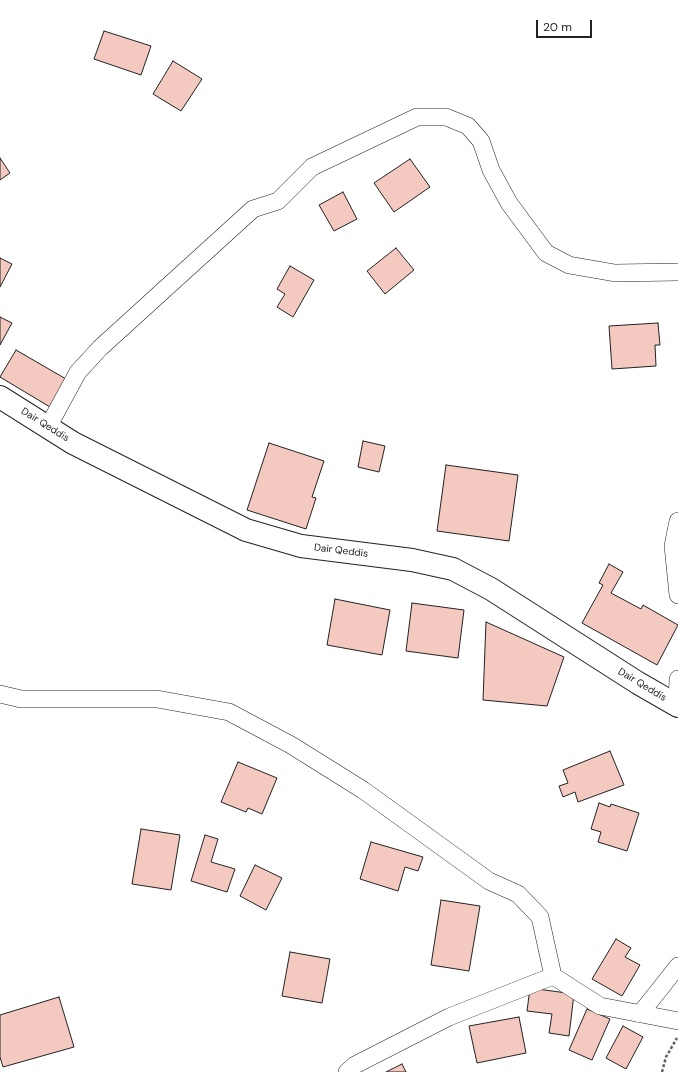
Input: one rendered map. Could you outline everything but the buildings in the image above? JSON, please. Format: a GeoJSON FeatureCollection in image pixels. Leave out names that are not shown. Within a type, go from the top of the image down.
{"type":"FeatureCollection","features":[{"type":"Feature","properties":{"kind":"main road","name":"Dair Qeddis"},"geometry":{"type":"LineString","coordinates":[[0,397],[73,443],[246,530],[301,546],[412,560],[453,569],[491,589],[638,683],[677,706]]}},
{"type":"Feature","properties":{"kind":"street"},"geometry":{"type":"LineString","coordinates":[[48,427],[78,372],[100,348],[254,209],[278,200],[312,167],[417,116],[446,117],[468,126],[481,141],[491,170],[509,203],[546,253],[568,265],[615,273],[678,272]]}},
{"type":"Feature","properties":{"kind":"street"},"geometry":{"type":"LineString","coordinates":[[678,522],[673,546],[678,595]]}},
{"type":"Feature","properties":{"kind":"street"},"geometry":{"type":"LineString","coordinates":[[677,706],[678,679]]}},
{"type":"Feature","properties":{"kind":"street"},"geometry":{"type":"LineString","coordinates":[[0,694],[21,699],[157,699],[229,712],[291,745],[363,790],[489,881],[518,894],[540,917],[553,976],[600,1006],[678,1021]]}},
{"type":"Feature","properties":{"kind":"street"},"geometry":{"type":"LineString","coordinates":[[640,1014],[678,966]]}},
{"type":"Feature","properties":{"kind":"street"},"geometry":{"type":"LineString","coordinates":[[347,1072],[355,1065],[449,1017],[553,976]]}},
{"type":"Feature","properties":{"kind":"path"},"geometry":{"type":"LineString","coordinates":[[662,1072],[666,1057],[678,1036]]}}]}
